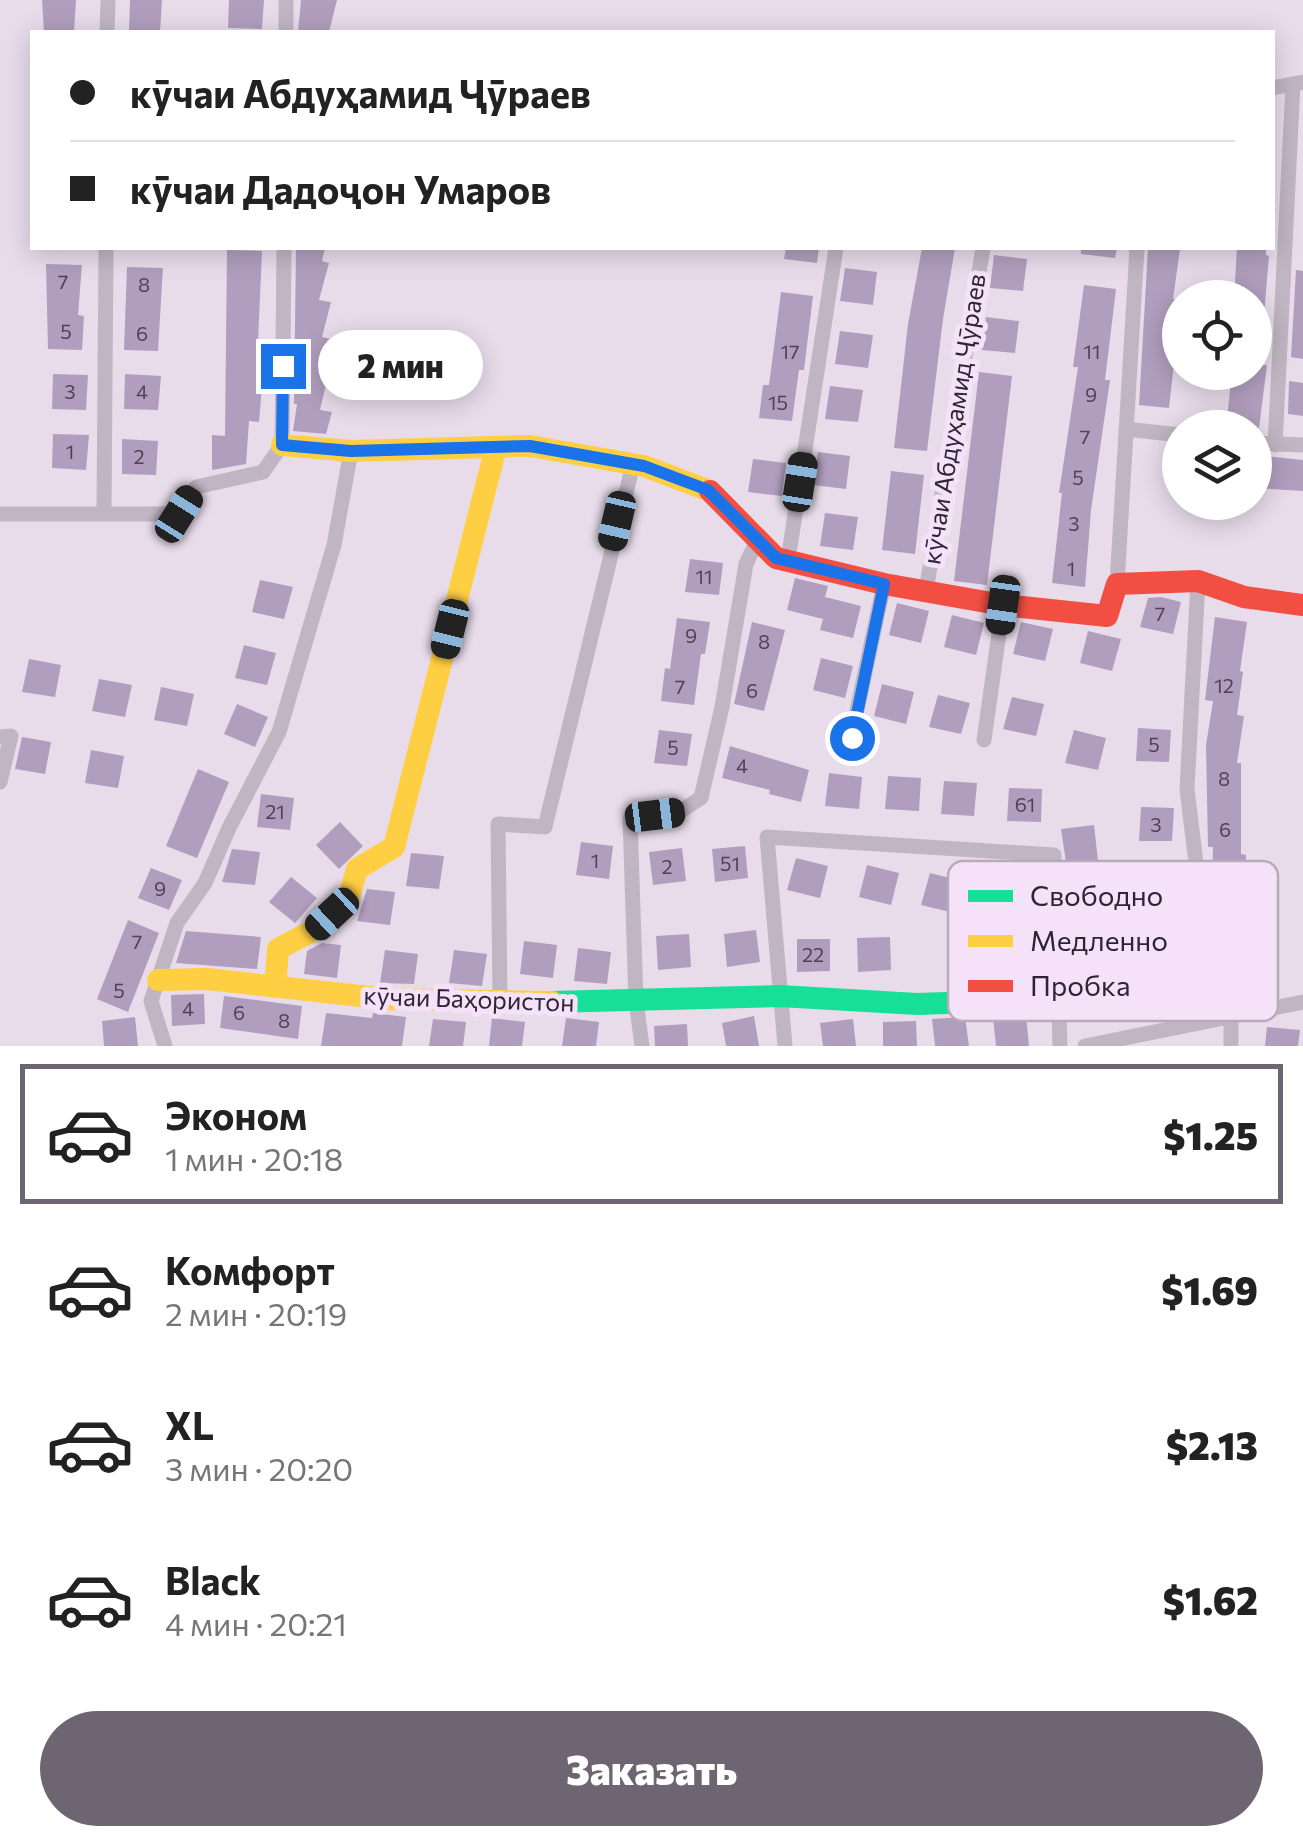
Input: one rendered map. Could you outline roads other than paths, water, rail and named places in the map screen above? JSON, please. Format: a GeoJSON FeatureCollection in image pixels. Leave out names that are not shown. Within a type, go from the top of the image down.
{"type":"FeatureCollection","features":[{"type":"Feature","properties":{"kind":"street"},"geometry":{"type":"LineString","coordinates":[[107,30],[108,0]]}},
{"type":"Feature","properties":{"kind":"street"},"geometry":{"type":"LineString","coordinates":[[286,0],[286,30]]}},
{"type":"Feature","properties":{"kind":"street"},"geometry":{"type":"LineString","coordinates":[[1275,445],[1298,83]]}},
{"type":"Feature","properties":{"kind":"street"},"geometry":{"type":"LineString","coordinates":[[104,514],[106,250]]}},
{"type":"Feature","properties":{"kind":"street"},"geometry":{"type":"LineString","coordinates":[[0,514],[179,514],[196,487],[263,472],[282,445],[284,250]]}},
{"type":"Feature","properties":{"kind":"street"},"geometry":{"type":"LineString","coordinates":[[788,560],[836,250]]}},
{"type":"Feature","properties":{"kind":"street","name":"кӯчаи Абдуҳамид Ҷӯраев"},"geometry":{"type":"LineString","coordinates":[[926,592],[983,250]]}},
{"type":"Feature","properties":{"kind":"street"},"geometry":{"type":"LineString","coordinates":[[282,445],[351,451],[530,446],[633,464],[708,490],[776,558],[926,592],[1106,616],[1117,584],[1136,250]]}},
{"type":"Feature","properties":{"kind":"street"},"geometry":{"type":"LineString","coordinates":[[1126,430],[1162,433]]}},
{"type":"Feature","properties":{"kind":"street"},"geometry":{"type":"LineString","coordinates":[[1272,445],[1303,445]]}},
{"type":"Feature","properties":{"kind":"street"},"geometry":{"type":"LineString","coordinates":[[275,986],[278,949],[316,929],[348,900],[357,869],[394,847],[496,447]]}},
{"type":"Feature","properties":{"kind":"street"},"geometry":{"type":"LineString","coordinates":[[165,1046],[151,1001],[177,923],[205,883],[279,732],[334,545],[351,451]]}},
{"type":"Feature","properties":{"kind":"street"},"geometry":{"type":"LineString","coordinates":[[500,1001],[498,824],[545,828],[633,464]]}},
{"type":"Feature","properties":{"kind":"street"},"geometry":{"type":"LineString","coordinates":[[642,1046],[636,1001],[630,818],[679,812],[702,798],[746,564],[758,539]]}},
{"type":"Feature","properties":{"kind":"street"},"geometry":{"type":"LineString","coordinates":[[1117,584],[1198,581],[1244,597],[1303,606]]}},
{"type":"Feature","properties":{"kind":"street"},"geometry":{"type":"LineString","coordinates":[[1198,581],[1187,790],[1198,861]]}},
{"type":"Feature","properties":{"kind":"street"},"geometry":{"type":"LineString","coordinates":[[852,738],[884,584]]}},
{"type":"Feature","properties":{"kind":"street"},"geometry":{"type":"LineString","coordinates":[[984,740],[1003,605]]}},
{"type":"Feature","properties":{"kind":"street"},"geometry":{"type":"LineString","coordinates":[[0,782],[6,736]]}},
{"type":"Feature","properties":{"kind":"street"},"geometry":{"type":"LineString","coordinates":[[786,1046],[767,836],[1054,855],[1054,861]]}},
{"type":"Feature","properties":{"kind":"street","name":"кӯчаи Баҳористон"},"geometry":{"type":"LineString","coordinates":[[158,980],[207,979],[388,999],[636,1001],[780,996],[948,1003]]}},
{"type":"Feature","properties":{"kind":"street"},"geometry":{"type":"LineString","coordinates":[[1278,1007],[1303,1002]]}},
{"type":"Feature","properties":{"kind":"street"},"geometry":{"type":"LineString","coordinates":[[1059,1021],[1060,1046]]}},
{"type":"Feature","properties":{"kind":"street"},"geometry":{"type":"LineString","coordinates":[[1085,1046],[1208,1021]]}},
{"type":"Feature","properties":{"kind":"street"},"geometry":{"type":"LineString","coordinates":[[1224,1021],[1231,1046]]}}]}
